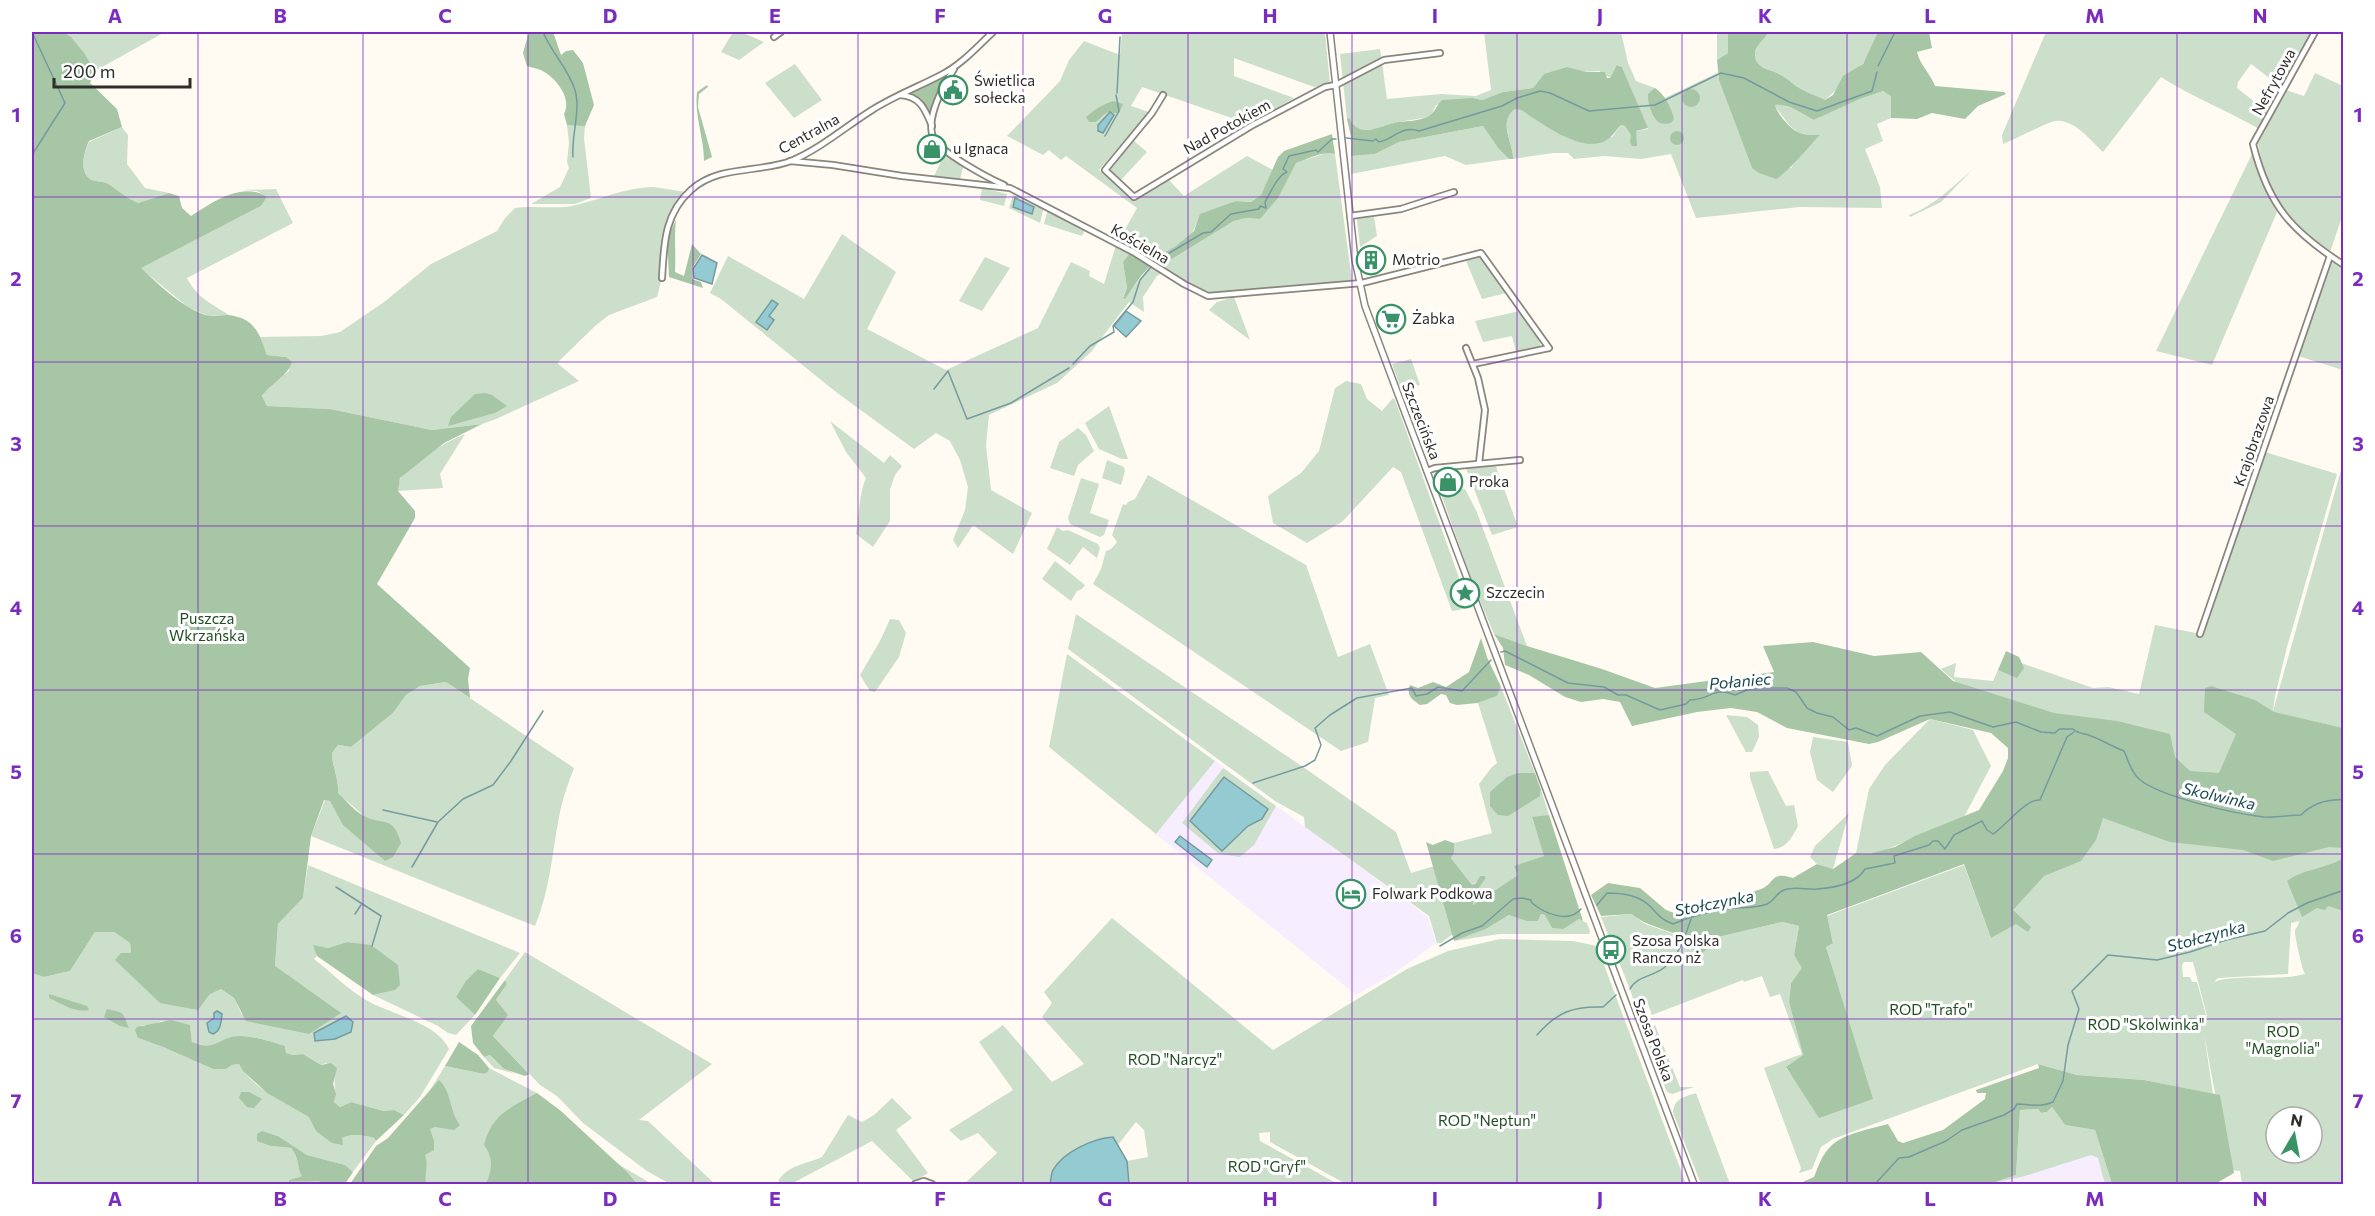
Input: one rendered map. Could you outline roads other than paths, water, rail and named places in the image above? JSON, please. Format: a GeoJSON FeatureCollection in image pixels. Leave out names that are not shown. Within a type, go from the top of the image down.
{"type":"FeatureCollection","features":[{"type":"Feature","properties":{"kind":"street"},"geometry":{"type":"LineString","coordinates":[[774,37],[781,32]]}},
{"type":"Feature","properties":{"kind":"street","name":"Centralna"},"geometry":{"type":"LineString","coordinates":[[662,278],[664,237],[667,226],[692,188],[725,174],[790,161],[821,144],[873,109],[956,66],[993,32]]}},
{"type":"Feature","properties":{"kind":"street","name":"Szczecińska"},"geometry":{"type":"LineString","coordinates":[[1330,32],[1350,216],[1359,284],[1367,312],[1589,905]]}},
{"type":"Feature","properties":{"kind":"street","name":"Nefrytowa"},"geometry":{"type":"LineString","coordinates":[[2315,32],[2253,144],[2267,188],[2280,210],[2303,236],[2330,256]]}},
{"type":"Feature","properties":{"kind":"street","name":"Nad Potokiem"},"geometry":{"type":"LineString","coordinates":[[1163,95],[1152,113],[1105,170],[1134,196],[1251,126],[1323,88],[1336,85],[1384,60],[1440,53]]}},
{"type":"Feature","properties":{"kind":"street","name":"Centralna"},"geometry":{"type":"LineString","coordinates":[[933,126],[937,100],[956,66]]}},
{"type":"Feature","properties":{"kind":"street"},"geometry":{"type":"LineString","coordinates":[[897,96],[910,96],[919,101],[933,126],[934,138],[938,144],[983,176],[1010,188]]}},
{"type":"Feature","properties":{"kind":"street","name":"Kościelna"},"geometry":{"type":"LineString","coordinates":[[790,161],[1010,188],[1135,253],[1208,296],[1359,284],[1481,253],[1549,348],[1473,364]]}},
{"type":"Feature","properties":{"kind":"street"},"geometry":{"type":"LineString","coordinates":[[981,185],[983,176]]}},
{"type":"Feature","properties":{"kind":"street"},"geometry":{"type":"LineString","coordinates":[[1350,216],[1401,209],[1454,192]]}},
{"type":"Feature","properties":{"kind":"street"},"geometry":{"type":"LineString","coordinates":[[2330,256],[2343,265]]}},
{"type":"Feature","properties":{"kind":"street","name":"Krajobrazowa"},"geometry":{"type":"LineString","coordinates":[[2200,634],[2330,256]]}},
{"type":"Feature","properties":{"kind":"street"},"geometry":{"type":"LineString","coordinates":[[1466,348],[1478,378],[1485,410],[1479,463]]}},
{"type":"Feature","properties":{"kind":"street"},"geometry":{"type":"LineString","coordinates":[[1426,471],[1435,468],[1520,460]]}},
{"type":"Feature","properties":{"kind":"street","name":"Szosa Polska"},"geometry":{"type":"LineString","coordinates":[[1589,905],[1694,1185]]}},
{"type":"Feature","properties":{"kind":"street"},"geometry":{"type":"LineString","coordinates":[[915,1185],[924,1181],[932,1185]]}},
{"type":"Feature","properties":{"kind":"water"},"geometry":{"type":"Polygon","coordinates":[[[1110,112],[1114,115],[1103,133],[1098,131],[1098,125],[1110,112]]]}},
{"type":"Feature","properties":{"kind":"water"},"geometry":{"type":"Polygon","coordinates":[[[1015,198],[1034,207],[1032,214],[1013,207],[1015,198]]]}},
{"type":"Feature","properties":{"kind":"water"},"geometry":{"type":"Polygon","coordinates":[[[702,255],[717,263],[712,284],[694,278],[693,269],[702,255]]]}},
{"type":"Feature","properties":{"kind":"water"},"geometry":{"type":"Polygon","coordinates":[[[772,300],[778,304],[769,316],[774,320],[767,330],[756,322],[772,300]]]}},
{"type":"Feature","properties":{"kind":"water"},"geometry":{"type":"Polygon","coordinates":[[[1126,311],[1141,321],[1126,337],[1114,326],[1126,311]]]}},
{"type":"Feature","properties":{"kind":"water"},"geometry":{"type":"Polygon","coordinates":[[[1224,777],[1268,809],[1262,819],[1248,826],[1222,851],[1190,821],[1224,777]]]}},
{"type":"Feature","properties":{"kind":"water"},"geometry":{"type":"Polygon","coordinates":[[[1180,836],[1212,860],[1207,867],[1175,842],[1180,836]]]}},
{"type":"Feature","properties":{"kind":"water"},"geometry":{"type":"Polygon","coordinates":[[[217,1011],[222,1014],[221,1023],[218,1031],[213,1034],[209,1032],[207,1023],[214,1018],[214,1013],[217,1011]]]}},
{"type":"Feature","properties":{"kind":"water"},"geometry":{"type":"Polygon","coordinates":[[[346,1016],[353,1022],[351,1032],[335,1039],[315,1041],[314,1033],[346,1016]]]}},
{"type":"Feature","properties":{"kind":"water"},"geometry":{"type":"Polygon","coordinates":[[[1113,1137],[1127,1161],[1129,1184],[1050,1184],[1053,1170],[1064,1157],[1088,1143],[1113,1137]]]}},
{"type":"Feature","properties":{"kind":"waterway"},"geometry":{"type":"LineString","coordinates":[[32,32],[65,103],[32,155]]}},
{"type":"Feature","properties":{"kind":"waterway"},"geometry":{"type":"LineString","coordinates":[[543,32],[568,74],[577,98],[573,157]]}},
{"type":"Feature","properties":{"kind":"waterway"},"geometry":{"type":"LineString","coordinates":[[1878,66],[1895,32]]}},
{"type":"Feature","properties":{"kind":"waterway"},"geometry":{"type":"LineString","coordinates":[[1117,93],[1120,37]]}},
{"type":"Feature","properties":{"kind":"waterway"},"geometry":{"type":"LineString","coordinates":[[1346,138],[1373,141],[1376,139],[1379,142],[1403,131],[1419,131],[1502,106],[1517,98],[1540,91],[1550,93],[1589,111],[1655,105],[1721,73],[1744,78],[1789,102],[1817,111],[1872,91],[1877,72]]}},
{"type":"Feature","properties":{"kind":"waterway"},"geometry":{"type":"LineString","coordinates":[[1105,136],[1119,111],[1116,95]]}},
{"type":"Feature","properties":{"kind":"waterway"},"geometry":{"type":"LineString","coordinates":[[1156,261],[1203,233],[1211,232],[1231,214],[1259,209],[1260,206],[1266,208],[1265,202],[1274,185],[1287,172],[1283,169],[1289,156],[1316,150],[1318,152],[1332,139],[1336,139]]}},
{"type":"Feature","properties":{"kind":"waterway"},"geometry":{"type":"LineString","coordinates":[[1073,364],[1090,346],[1114,332],[1113,326],[1133,302],[1140,280],[1151,267]]}},
{"type":"Feature","properties":{"kind":"waterway"},"geometry":{"type":"LineString","coordinates":[[934,389],[948,371],[967,419],[1011,403],[1069,368]]}},
{"type":"Feature","properties":{"kind":"waterway","name":"Połaniec"},"geometry":{"type":"LineString","coordinates":[[1501,652],[1505,651],[1568,683],[1604,687],[1618,695],[1626,695],[1660,710],[1722,692],[1735,695],[1752,688],[1787,688],[1796,692],[1807,708],[1833,717],[1849,730],[1856,728],[1877,736],[1920,716],[1950,712],[1993,727],[2016,722],[2041,732],[2055,733],[2059,729],[2073,729],[2124,751],[2134,773],[2149,786],[2199,804],[2251,815],[2269,817],[2301,815],[2310,807],[2321,803],[2344,800]]}},
{"type":"Feature","properties":{"kind":"waterway","name":"Połaniec"},"geometry":{"type":"LineString","coordinates":[[1253,783],[1305,766],[1315,760],[1321,745],[1315,728],[1330,715],[1357,698],[1412,688],[1416,696],[1427,694],[1438,687],[1462,691],[1491,660]]}},
{"type":"Feature","properties":{"kind":"waterway"},"geometry":{"type":"LineString","coordinates":[[412,867],[438,822],[463,799],[493,785],[543,711]]}},
{"type":"Feature","properties":{"kind":"waterway","name":"Stołczynka"},"geometry":{"type":"LineString","coordinates":[[1597,905],[1607,893],[1630,896],[1646,903],[1666,921],[1673,924],[1726,909],[1762,906],[1788,889],[1830,888],[1844,884],[1856,878],[1865,869],[1895,863],[1894,856],[1929,845],[1933,841],[1938,841],[1945,849],[1954,835],[1982,821],[1987,830],[1993,834],[2022,808],[2040,800],[2067,737],[2074,732]]}},
{"type":"Feature","properties":{"kind":"waterway"},"geometry":{"type":"LineString","coordinates":[[383,810],[437,822]]}},
{"type":"Feature","properties":{"kind":"waterway"},"geometry":{"type":"LineString","coordinates":[[336,887],[381,916],[372,946]]}},
{"type":"Feature","properties":{"kind":"waterway","name":"Stołczynka"},"geometry":{"type":"LineString","coordinates":[[1875,1184],[1899,1158],[1909,1157],[1946,1141],[1962,1130],[2004,1115],[2014,1109],[2017,1104],[2040,1105],[2053,1102],[2063,1081],[2068,1045],[2079,1009],[2072,991],[2108,955],[2157,960],[2190,952],[2226,940],[2265,931],[2288,913],[2307,903],[2344,890]]}},
{"type":"Feature","properties":{"kind":"waterway"},"geometry":{"type":"LineString","coordinates":[[1440,946],[1462,933],[1482,926],[1513,899],[1531,900],[1537,907],[1556,915],[1570,916],[1581,909]]}},
{"type":"Feature","properties":{"kind":"waterway"},"geometry":{"type":"LineString","coordinates":[[355,914],[361,905]]}},
{"type":"Feature","properties":{"kind":"waterway"},"geometry":{"type":"LineString","coordinates":[[1630,989],[1637,981],[1662,970],[1671,961],[1682,944],[1691,919]]}},
{"type":"Feature","properties":{"kind":"waterway"},"geometry":{"type":"LineString","coordinates":[[1537,1035],[1544,1027],[1566,1012],[1574,1009],[1603,1007],[1616,995]]}},
{"type":"Feature","properties":{"kind":"place","name":"Świetlica sołecka"},"geometry":{"type":"Point","coordinates":[953,90]}},
{"type":"Feature","properties":{"kind":"place","name":"u Ignaca"},"geometry":{"type":"Point","coordinates":[932,149]}},
{"type":"Feature","properties":{"kind":"place","name":"Motrio"},"geometry":{"type":"Point","coordinates":[1371,260]}},
{"type":"Feature","properties":{"kind":"place","name":"Żabka"},"geometry":{"type":"Point","coordinates":[1391,319]}},
{"type":"Feature","properties":{"kind":"place","name":"Proka"},"geometry":{"type":"Point","coordinates":[1448,482]}},
{"type":"Feature","properties":{"kind":"place","name":"Szczecin"},"geometry":{"type":"Point","coordinates":[1465,593]}},
{"type":"Feature","properties":{"kind":"place","name":"Folwark Podkowa"},"geometry":{"type":"Point","coordinates":[1351,894]}},
{"type":"Feature","properties":{"kind":"place","name":"Szosa Polska Ranczo nż"},"geometry":{"type":"Point","coordinates":[1611,950]}},
{"type":"Feature","properties":{"kind":"park label","name":"Puszcza Wkrzańska"},"geometry":{"type":"Point","coordinates":[207,628]}},
{"type":"Feature","properties":{"kind":"park label","name":"ROD \"Trafo\""},"geometry":{"type":"Point","coordinates":[1931,1010]}},
{"type":"Feature","properties":{"kind":"park label","name":"ROD \"Skolwinka\""},"geometry":{"type":"Point","coordinates":[2146,1025]}},
{"type":"Feature","properties":{"kind":"park label","name":"ROD \"Magnolia\""},"geometry":{"type":"Point","coordinates":[2283,1040]}},
{"type":"Feature","properties":{"kind":"park label","name":"ROD \"Narcyz\""},"geometry":{"type":"Point","coordinates":[1175,1060]}},
{"type":"Feature","properties":{"kind":"park label","name":"ROD \"Neptun\""},"geometry":{"type":"Point","coordinates":[1487,1121]}},
{"type":"Feature","properties":{"kind":"park label","name":"ROD \"Gryf\""},"geometry":{"type":"Point","coordinates":[1267,1167]}},
{"type":"Feature","properties":{"kind":"water label","name":"Skolwinka"},"geometry":{"type":"Point","coordinates":[2219,796]}}]}
